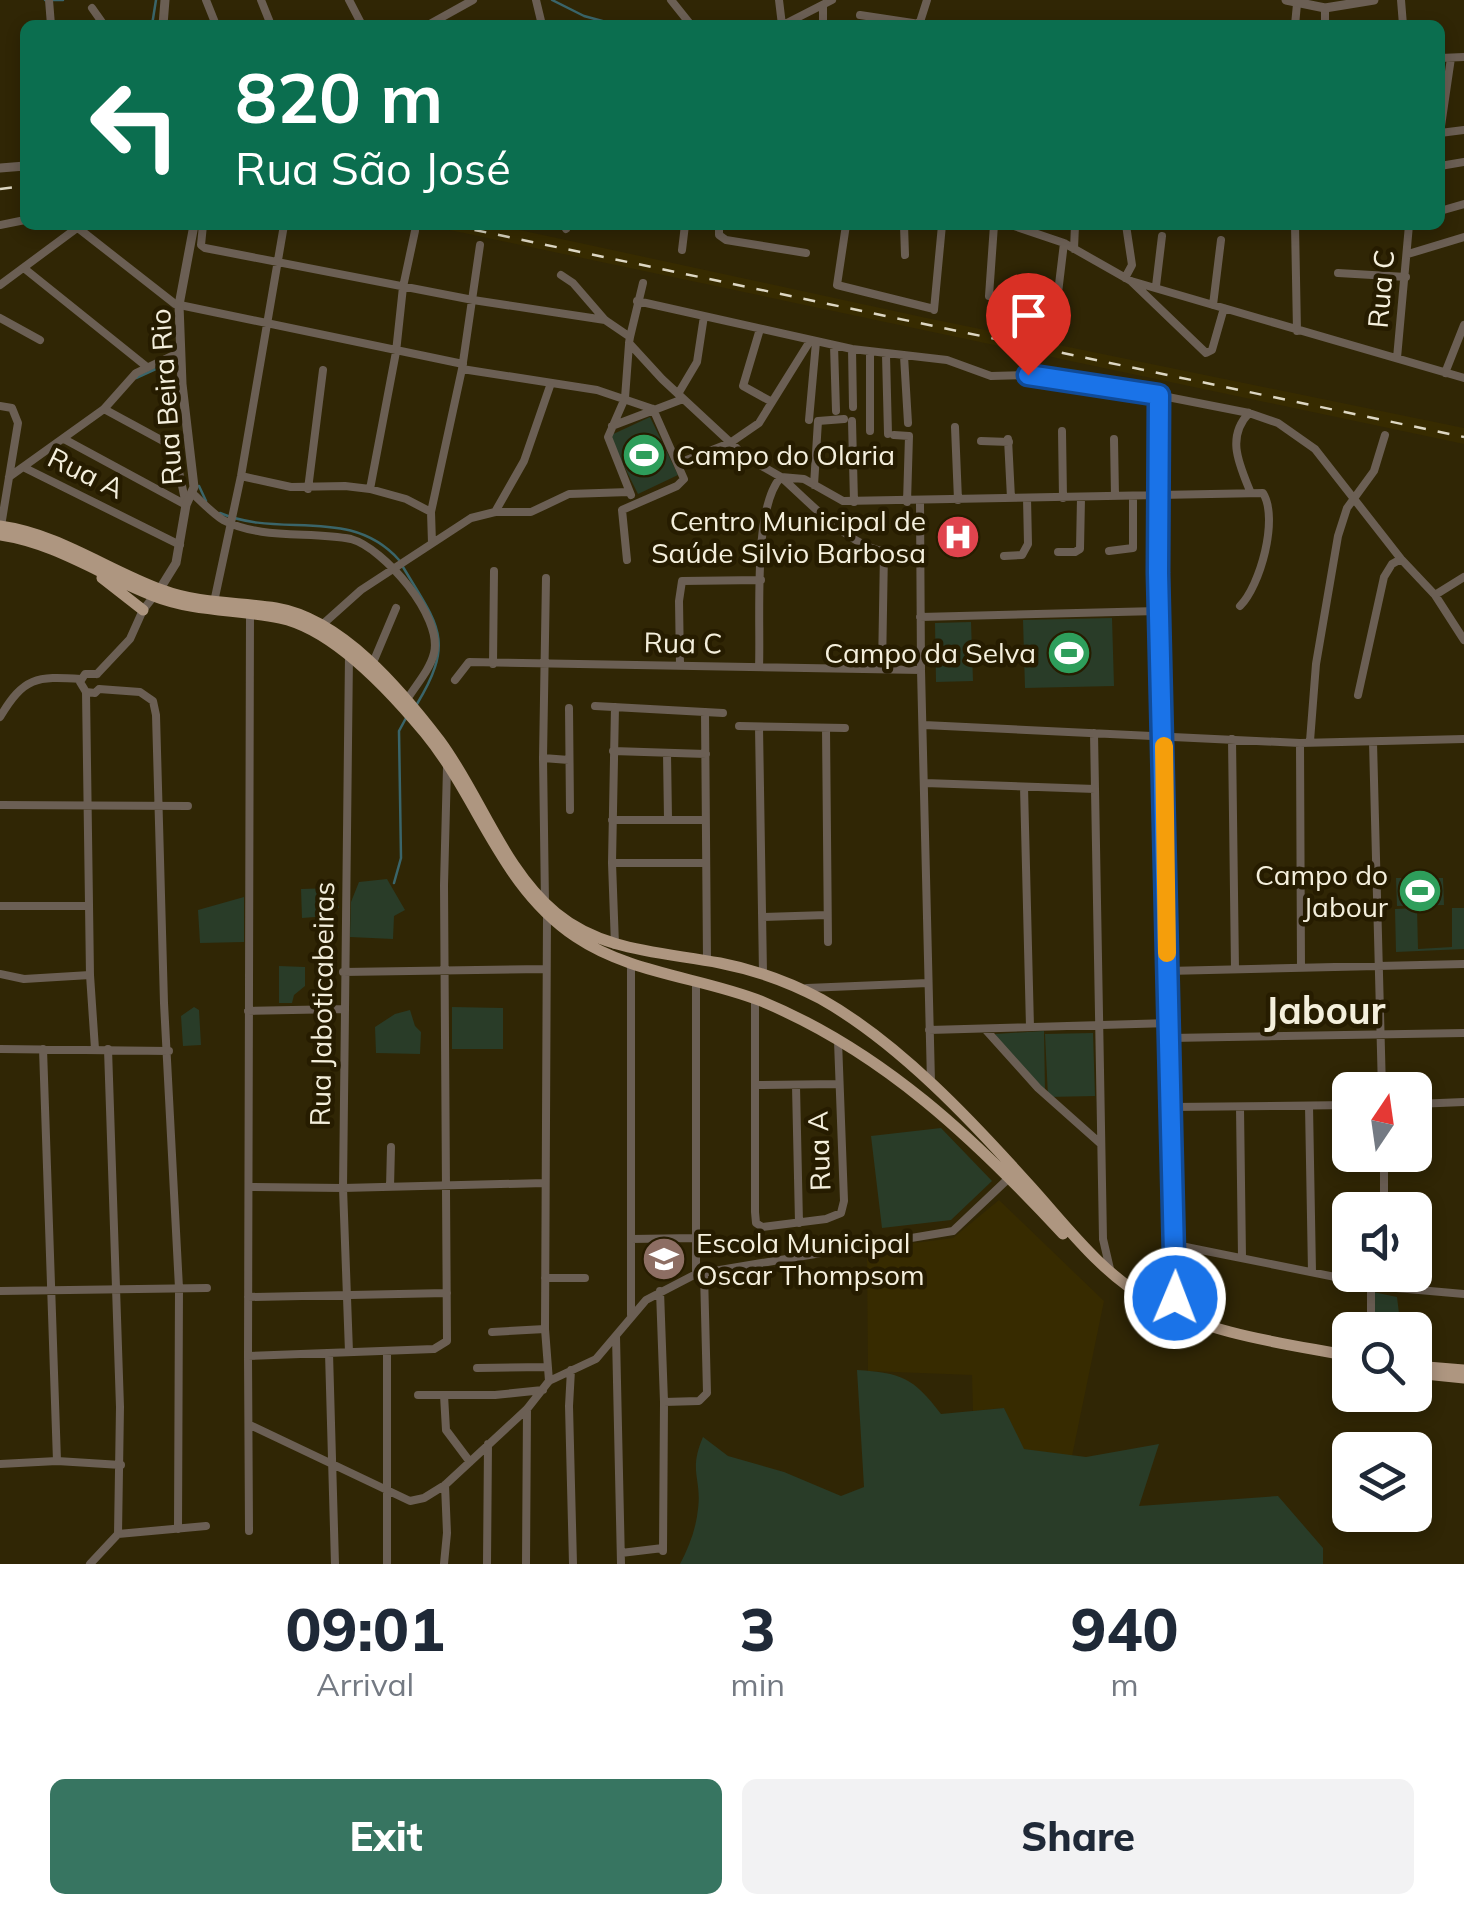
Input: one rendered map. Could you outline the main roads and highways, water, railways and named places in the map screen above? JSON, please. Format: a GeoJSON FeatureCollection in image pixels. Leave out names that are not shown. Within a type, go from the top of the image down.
{"type":"FeatureCollection","features":[{"type":"Feature","properties":{"kind":"main road"},"geometry":{"type":"LineString","coordinates":[[0,526],[46,537],[157,593],[290,611],[322,624],[372,666],[410,711],[518,884],[580,940],[631,964],[755,999],[838,1040],[920,1096],[974,1142],[1106,1277],[1146,1308],[1219,1336],[1332,1357]]}},
{"type":"Feature","properties":{"kind":"main road"},"geometry":{"type":"LineString","coordinates":[[0,536],[49,547],[200,609],[282,618],[310,628],[349,656],[442,743],[546,910],[615,945],[763,973],[838,1010],[931,1085],[1111,1273],[1148,1300],[1214,1328],[1332,1356]]}},
{"type":"Feature","properties":{"kind":"main road"},"geometry":{"type":"LineString","coordinates":[[88,566],[144,610]]}},
{"type":"Feature","properties":{"kind":"main road"},"geometry":{"type":"LineString","coordinates":[[696,982],[699,968],[707,960]]}},
{"type":"Feature","properties":{"kind":"main road"},"geometry":{"type":"LineString","coordinates":[[816,1027],[834,1028],[838,1010]]}},
{"type":"Feature","properties":{"kind":"main road"},"geometry":{"type":"LineString","coordinates":[[1432,1370],[1462,1377]]}},
{"type":"Feature","properties":{"kind":"main road"},"geometry":{"type":"LineString","coordinates":[[1432,1375],[1462,1377]]}},
{"type":"Feature","properties":{"kind":"waterway"},"geometry":{"type":"LineString","coordinates":[[45,0],[63,0]]}},
{"type":"Feature","properties":{"kind":"waterway"},"geometry":{"type":"LineString","coordinates":[[153,20],[156,0]]}},
{"type":"Feature","properties":{"kind":"waterway"},"geometry":{"type":"LineString","coordinates":[[552,0],[599,20]]}},
{"type":"Feature","properties":{"kind":"waterway"},"geometry":{"type":"LineString","coordinates":[[136,378],[169,363]]}},
{"type":"Feature","properties":{"kind":"waterway"},"geometry":{"type":"LineString","coordinates":[[199,486],[206,501]]}},
{"type":"Feature","properties":{"kind":"waterway"},"geometry":{"type":"LineString","coordinates":[[220,513],[267,524],[359,533],[380,543],[399,560]]}},
{"type":"Feature","properties":{"kind":"waterway"},"geometry":{"type":"LineString","coordinates":[[403,567],[433,619],[439,648],[429,682],[417,704]]}},
{"type":"Feature","properties":{"kind":"waterway"},"geometry":{"type":"LineString","coordinates":[[394,883],[401,858],[399,731],[406,718]]}},
{"type":"Feature","properties":{"kind":"railway"},"geometry":{"type":"LineString","coordinates":[[0,189],[20,187]]}},
{"type":"Feature","properties":{"kind":"railway"},"geometry":{"type":"LineString","coordinates":[[475,230],[1464,437]]}},
{"type":"Feature","properties":{"kind":"place","name":"Campo do Olaria"},"geometry":{"type":"Point","coordinates":[644,455]}},
{"type":"Feature","properties":{"kind":"place","name":"Centro Municipal de Saúde Silvio Barbosa"},"geometry":{"type":"Point","coordinates":[958,537]}},
{"type":"Feature","properties":{"kind":"place","name":"Campo da Selva"},"geometry":{"type":"Point","coordinates":[1069,653]}},
{"type":"Feature","properties":{"kind":"place","name":"Campo do Jabour"},"geometry":{"type":"Point","coordinates":[1420,891]}},
{"type":"Feature","properties":{"kind":"place","name":"Escola Municipal Oscar Thompsom"},"geometry":{"type":"Point","coordinates":[664,1259]}},
{"type":"Feature","properties":{"kind":"district","name":"Jabour"},"geometry":{"type":"Point","coordinates":[1325,1011]}}]}
